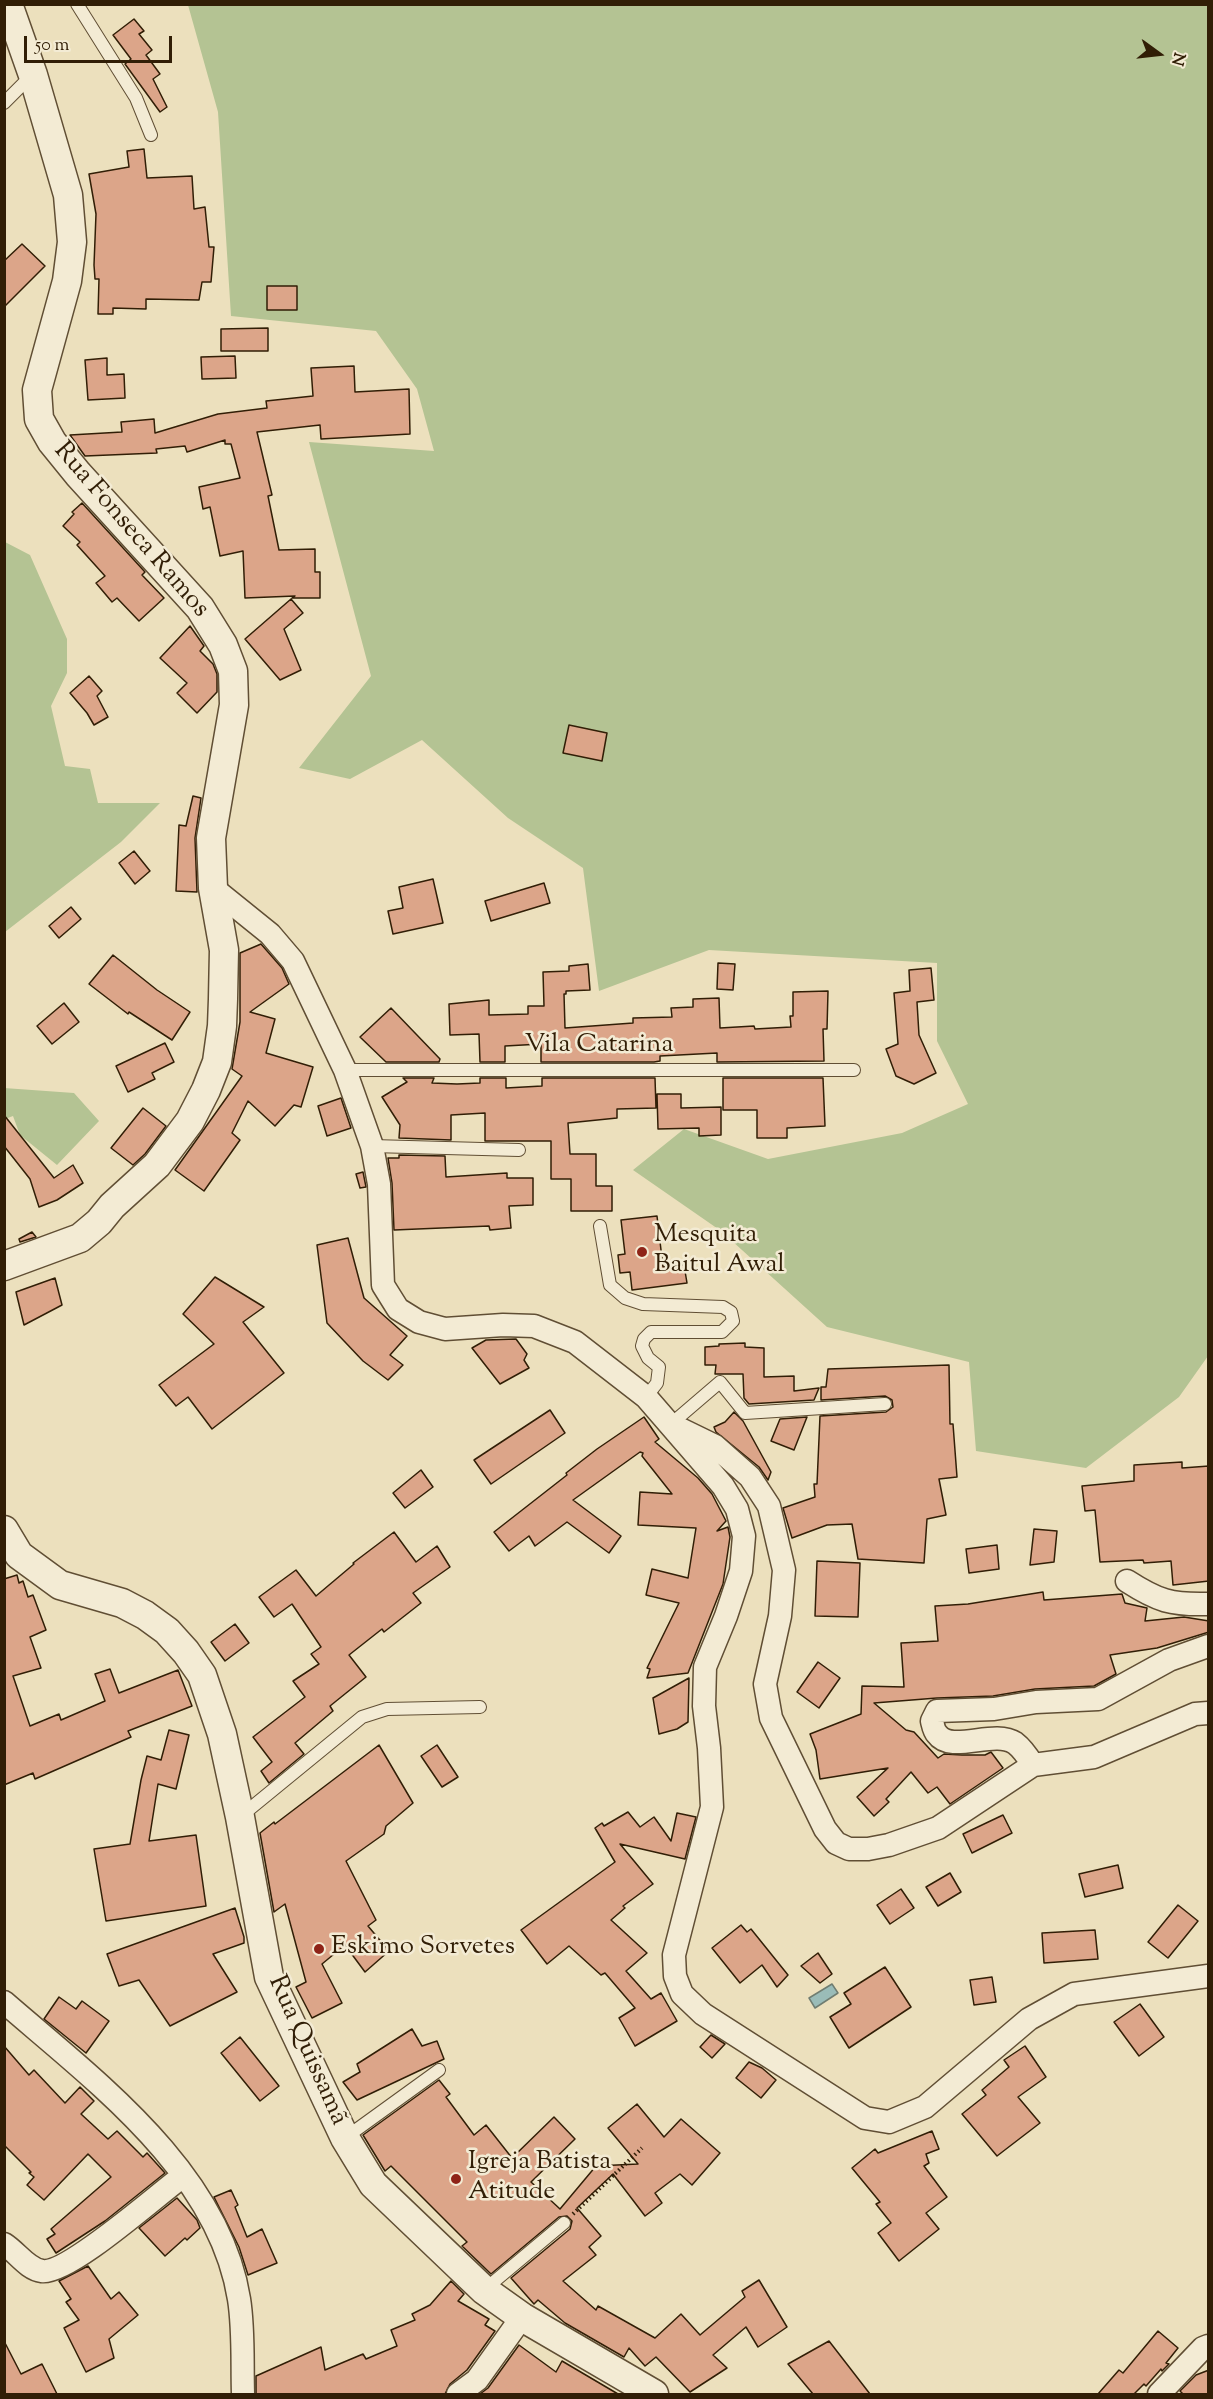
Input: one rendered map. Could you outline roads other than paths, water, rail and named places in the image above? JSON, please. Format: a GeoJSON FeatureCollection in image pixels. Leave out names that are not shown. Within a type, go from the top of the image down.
{"type":"FeatureCollection","features":[{"type":"Feature","properties":{"kind":"street","name":"Rua Fonseca Ramos"},"geometry":{"type":"LineString","coordinates":[[4,1266],[80,1238],[157,1165],[190,1121],[217,1062],[222,1026],[224,950],[213,888],[211,838],[234,705],[233,671],[223,645],[200,608],[78,474],[52,442],[39,418],[37,390],[67,281],[72,242],[68,195],[33,75],[8,4]]}},
{"type":"Feature","properties":{"kind":"street"},"geometry":{"type":"LineString","coordinates":[[213,888],[270,934],[293,961],[345,1070],[372,1146],[379,1184],[383,1284],[398,1309],[419,1322],[445,1329],[503,1325],[534,1326],[575,1342],[646,1397],[723,1486],[738,1509],[744,1536],[741,1571],[705,1667],[704,1707],[712,1807],[674,1955],[675,1976],[682,1994],[703,2014],[840,2104],[865,2118],[889,2122],[925,2107],[1029,2019],[1074,1994],[1209,1976]]}},
{"type":"Feature","properties":{"kind":"street"},"geometry":{"type":"LineString","coordinates":[[671,1424],[715,1446],[750,1477],[769,1506],[784,1570],[780,1616],[765,1684],[771,1718],[825,1829],[836,1843],[849,1849],[867,1849],[889,1845],[938,1828],[1033,1765],[1094,1757],[1195,1714],[1209,1713]]}},
{"type":"Feature","properties":{"kind":"street","name":"Rua Quissamã"},"geometry":{"type":"LineString","coordinates":[[4,1530],[19,1555],[60,1585],[122,1603],[146,1615],[167,1631],[202,1675],[222,1734],[240,1817],[269,1977],[345,2138],[373,2184],[484,2290],[522,2318],[654,2394]]}},
{"type":"Feature","properties":{"kind":"street"},"geometry":{"type":"LineString","coordinates":[[1127,1581],[1152,1598],[1180,1605],[1209,1604]]}},
{"type":"Feature","properties":{"kind":"street"},"geometry":{"type":"LineString","coordinates":[[1033,1765],[1025,1753],[1013,1742],[997,1738],[958,1743],[944,1740],[937,1734],[932,1721],[937,1711],[1098,1699],[1169,1660],[1209,1646]]}},
{"type":"Feature","properties":{"kind":"street"},"geometry":{"type":"LineString","coordinates":[[4,2002],[149,2131],[206,2207],[234,2276],[239,2300],[243,2394]]}},
{"type":"Feature","properties":{"kind":"street"},"geometry":{"type":"LineString","coordinates":[[4,2244],[28,2265],[42,2271],[55,2270],[83,2254],[183,2176]]}},
{"type":"Feature","properties":{"kind":"street"},"geometry":{"type":"LineString","coordinates":[[458,2394],[477,2380],[522,2318]]}},
{"type":"Feature","properties":{"kind":"street"},"geometry":{"type":"LineString","coordinates":[[1159,2394],[1203,2348],[1209,2346]]}},
{"type":"Feature","properties":{"kind":"lane"},"geometry":{"type":"LineString","coordinates":[[77,4],[136,98],[151,135]]}},
{"type":"Feature","properties":{"kind":"lane"},"geometry":{"type":"LineString","coordinates":[[4,103],[33,75]]}},
{"type":"Feature","properties":{"kind":"lane","name":"Vila Catarina"},"geometry":{"type":"LineString","coordinates":[[345,1070],[854,1070]]}},
{"type":"Feature","properties":{"kind":"lane"},"geometry":{"type":"LineString","coordinates":[[372,1146],[519,1150]]}},
{"type":"Feature","properties":{"kind":"lane"},"geometry":{"type":"LineString","coordinates":[[600,1226],[610,1285],[625,1298],[644,1304],[723,1307],[731,1312],[733,1321],[722,1332],[651,1332],[644,1339],[642,1347],[648,1358],[659,1367],[657,1383],[646,1397]]}},
{"type":"Feature","properties":{"kind":"lane"},"geometry":{"type":"LineString","coordinates":[[671,1424],[720,1382],[745,1413],[885,1404]]}},
{"type":"Feature","properties":{"kind":"lane"},"geometry":{"type":"LineString","coordinates":[[240,1817],[362,1717],[387,1709],[480,1707]]}},
{"type":"Feature","properties":{"kind":"lane"},"geometry":{"type":"LineString","coordinates":[[345,2138],[439,2070]]}},
{"type":"Feature","properties":{"kind":"lane"},"geometry":{"type":"LineString","coordinates":[[484,2290],[564,2223]]}},
{"type":"Feature","properties":{"kind":"water"},"geometry":{"type":"Polygon","coordinates":[[[832,1984],[838,1993],[815,2008],[809,1998],[832,1984]]]}},
{"type":"Feature","properties":{"kind":"place","name":"Mesquita Baitul Awal"},"geometry":{"type":"Point","coordinates":[642,1252]}},
{"type":"Feature","properties":{"kind":"place","name":"Eskimo Sorvetes"},"geometry":{"type":"Point","coordinates":[319,1949]}},
{"type":"Feature","properties":{"kind":"place","name":"Igreja Batista Atitude"},"geometry":{"type":"Point","coordinates":[456,2179]}}]}
